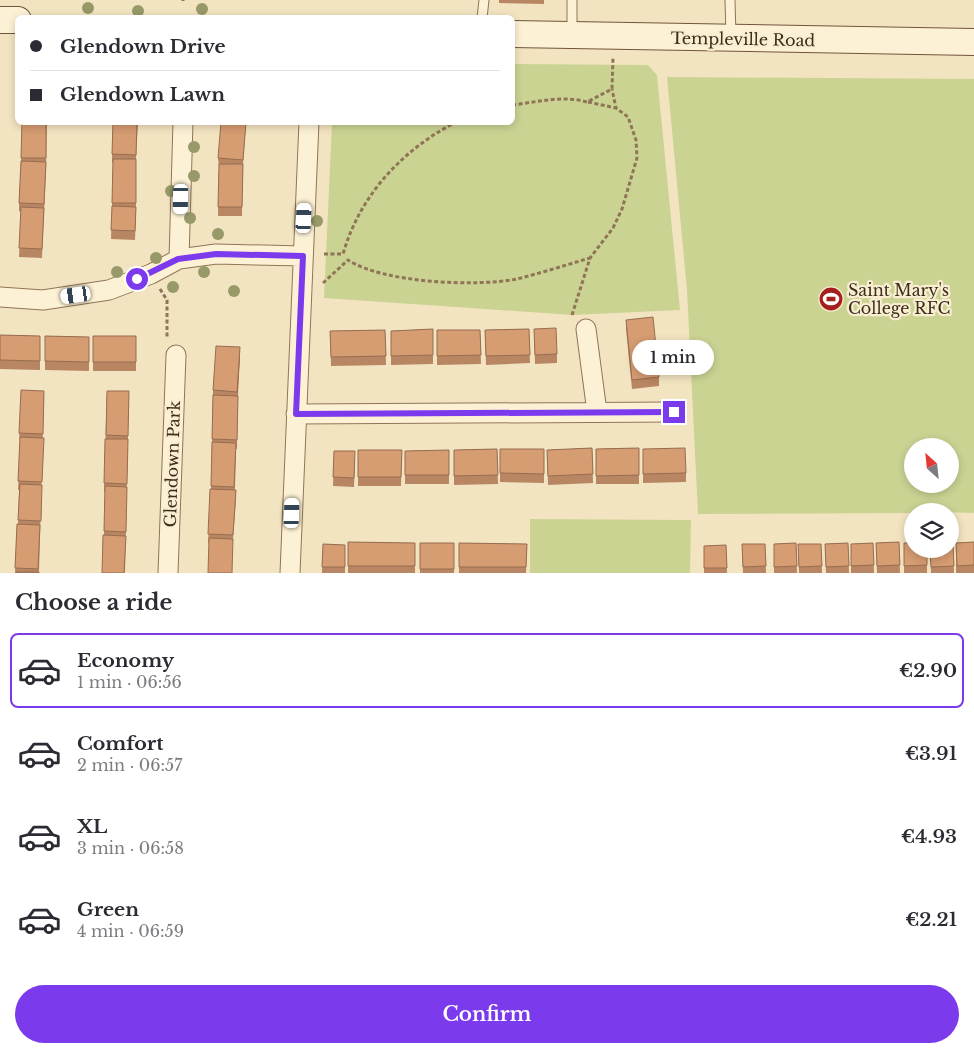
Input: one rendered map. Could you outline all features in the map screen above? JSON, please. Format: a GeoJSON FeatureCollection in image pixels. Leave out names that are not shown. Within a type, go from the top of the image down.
{"type":"FeatureCollection","features":[{"type":"Feature","properties":{"kind":"main road"},"geometry":{"type":"LineString","coordinates":[[0,20],[15,20]]}},
{"type":"Feature","properties":{"kind":"main road","name":"Templeville Road"},"geometry":{"type":"LineString","coordinates":[[515,34],[974,42]]}},
{"type":"Feature","properties":{"kind":"street"},"geometry":{"type":"LineString","coordinates":[[178,259],[183,125]]}},
{"type":"Feature","properties":{"kind":"street"},"geometry":{"type":"LineString","coordinates":[[290,573],[309,125]]}},
{"type":"Feature","properties":{"kind":"street"},"geometry":{"type":"LineString","coordinates":[[0,298],[43,300],[109,290],[151,274],[178,259],[216,254],[303,256]]}},
{"type":"Feature","properties":{"kind":"street"},"geometry":{"type":"LineString","coordinates":[[586,329],[597,412]]}},
{"type":"Feature","properties":{"kind":"street","name":"Glendown Park"},"geometry":{"type":"LineString","coordinates":[[168,573],[171,347]]}},
{"type":"Feature","properties":{"kind":"street"},"geometry":{"type":"LineString","coordinates":[[296,414],[674,412]]}},
{"type":"Feature","properties":{"kind":"lane"},"geometry":{"type":"LineString","coordinates":[[482,15],[484,0]]}},
{"type":"Feature","properties":{"kind":"lane"},"geometry":{"type":"LineString","coordinates":[[572,0],[572,35]]}},
{"type":"Feature","properties":{"kind":"lane"},"geometry":{"type":"LineString","coordinates":[[730,0],[730,39]]}},
{"type":"Feature","properties":{"kind":"path"},"geometry":{"type":"LineString","coordinates":[[613,58],[612,89],[616,108]]}},
{"type":"Feature","properties":{"kind":"path"},"geometry":{"type":"LineString","coordinates":[[587,102],[612,89]]}},
{"type":"Feature","properties":{"kind":"path"},"geometry":{"type":"LineString","coordinates":[[515,105],[556,98],[575,98],[616,108],[628,117],[636,140],[637,158],[622,209],[613,228],[590,258],[572,315]]}},
{"type":"Feature","properties":{"kind":"path"},"geometry":{"type":"LineString","coordinates":[[343,254],[348,236],[373,190],[408,152],[430,135],[450,125]]}},
{"type":"Feature","properties":{"kind":"path"},"geometry":{"type":"LineString","coordinates":[[324,254],[343,254]]}},
{"type":"Feature","properties":{"kind":"path"},"geometry":{"type":"LineString","coordinates":[[343,254],[356,265],[374,271],[410,278],[478,283],[517,278],[590,258]]}},
{"type":"Feature","properties":{"kind":"path"},"geometry":{"type":"LineString","coordinates":[[323,283],[348,260]]}},
{"type":"Feature","properties":{"kind":"path"},"geometry":{"type":"LineString","coordinates":[[157,284],[167,300],[171,347]]}},
{"type":"Feature","properties":{"kind":"green space"},"geometry":{"type":"Polygon","coordinates":[[[515,64],[648,65],[657,75],[680,310],[572,315],[324,298],[332,125],[515,125],[515,64]]]}},
{"type":"Feature","properties":{"kind":"green space","name":"Saint Mary's College RFC"},"geometry":{"type":"Polygon","coordinates":[[[667,77],[974,79],[974,513],[959,513],[959,503],[904,503],[904,513],[698,514],[687,290],[667,77]]]}},
{"type":"Feature","properties":{"kind":"green space"},"geometry":{"type":"Polygon","coordinates":[[[530,519],[691,520],[690,573],[530,573],[530,519]]]}},
{"type":"Feature","properties":{"kind":"building"},"geometry":{"type":"Polygon","coordinates":[[[22,125],[46,125],[46,158],[21,158],[22,125]]]}},
{"type":"Feature","properties":{"kind":"building"},"geometry":{"type":"Polygon","coordinates":[[[113,125],[137,125],[136,155],[112,154],[113,125]]]}},
{"type":"Feature","properties":{"kind":"building"},"geometry":{"type":"Polygon","coordinates":[[[221,125],[246,125],[243,160],[218,158],[221,125]]]}},
{"type":"Feature","properties":{"kind":"building"},"geometry":{"type":"Polygon","coordinates":[[[113,159],[136,159],[136,203],[112,203],[113,159]]]}},
{"type":"Feature","properties":{"kind":"building"},"geometry":{"type":"Polygon","coordinates":[[[21,161],[46,162],[44,204],[19,203],[21,161]]]}},
{"type":"Feature","properties":{"kind":"building"},"geometry":{"type":"Polygon","coordinates":[[[219,164],[243,164],[242,207],[218,207],[219,164]]]}},
{"type":"Feature","properties":{"kind":"building"},"geometry":{"type":"Polygon","coordinates":[[[112,206],[136,207],[135,231],[111,230],[112,206]]]}},
{"type":"Feature","properties":{"kind":"building"},"geometry":{"type":"Polygon","coordinates":[[[21,207],[44,208],[42,249],[19,248],[21,207]]]}},
{"type":"Feature","properties":{"kind":"building"},"geometry":{"type":"Polygon","coordinates":[[[653,317],[659,377],[632,380],[626,320],[653,317]]]}},
{"type":"Feature","properties":{"kind":"building"},"geometry":{"type":"Polygon","coordinates":[[[556,328],[557,354],[535,355],[534,329],[556,328]]]}},
{"type":"Feature","properties":{"kind":"building"},"geometry":{"type":"Polygon","coordinates":[[[433,329],[433,355],[391,356],[391,331],[433,329]]]}},
{"type":"Feature","properties":{"kind":"building"},"geometry":{"type":"Polygon","coordinates":[[[529,329],[530,355],[486,356],[485,330],[529,329]]]}},
{"type":"Feature","properties":{"kind":"building"},"geometry":{"type":"Polygon","coordinates":[[[385,330],[386,356],[331,357],[330,331],[385,330]]]}},
{"type":"Feature","properties":{"kind":"building"},"geometry":{"type":"Polygon","coordinates":[[[437,330],[480,330],[481,355],[437,356],[437,330]]]}},
{"type":"Feature","properties":{"kind":"building"},"geometry":{"type":"Polygon","coordinates":[[[0,335],[40,336],[40,361],[0,360],[0,335]]]}},
{"type":"Feature","properties":{"kind":"building"},"geometry":{"type":"Polygon","coordinates":[[[45,336],[89,337],[89,362],[45,361],[45,336]]]}},
{"type":"Feature","properties":{"kind":"building"},"geometry":{"type":"Polygon","coordinates":[[[93,336],[136,336],[136,362],[93,362],[93,336]]]}},
{"type":"Feature","properties":{"kind":"building"},"geometry":{"type":"Polygon","coordinates":[[[216,346],[240,347],[237,392],[213,390],[216,346]]]}},
{"type":"Feature","properties":{"kind":"building"},"geometry":{"type":"Polygon","coordinates":[[[21,390],[44,391],[43,434],[19,433],[21,390]]]}},
{"type":"Feature","properties":{"kind":"building"},"geometry":{"type":"Polygon","coordinates":[[[107,391],[129,391],[128,436],[106,435],[107,391]]]}},
{"type":"Feature","properties":{"kind":"building"},"geometry":{"type":"Polygon","coordinates":[[[213,395],[238,396],[237,440],[212,439],[213,395]]]}},
{"type":"Feature","properties":{"kind":"building"},"geometry":{"type":"Polygon","coordinates":[[[20,437],[44,438],[42,482],[18,481],[20,437]]]}},
{"type":"Feature","properties":{"kind":"building"},"geometry":{"type":"Polygon","coordinates":[[[105,439],[128,439],[127,484],[104,483],[105,439]]]}},
{"type":"Feature","properties":{"kind":"building"},"geometry":{"type":"Polygon","coordinates":[[[212,442],[236,443],[234,487],[211,486],[212,442]]]}},
{"type":"Feature","properties":{"kind":"building"},"geometry":{"type":"Polygon","coordinates":[[[592,448],[593,474],[548,476],[547,450],[592,448]]]}},
{"type":"Feature","properties":{"kind":"building"},"geometry":{"type":"Polygon","coordinates":[[[639,448],[639,475],[596,476],[596,449],[639,448]]]}},
{"type":"Feature","properties":{"kind":"building"},"geometry":{"type":"Polygon","coordinates":[[[685,448],[686,473],[643,474],[643,449],[685,448]]]}},
{"type":"Feature","properties":{"kind":"building"},"geometry":{"type":"Polygon","coordinates":[[[497,449],[498,475],[454,476],[454,450],[497,449]]]}},
{"type":"Feature","properties":{"kind":"building"},"geometry":{"type":"Polygon","coordinates":[[[500,449],[544,449],[544,474],[500,473],[500,449]]]}},
{"type":"Feature","properties":{"kind":"building"},"geometry":{"type":"Polygon","coordinates":[[[358,450],[402,450],[401,477],[358,477],[358,450]]]}},
{"type":"Feature","properties":{"kind":"building"},"geometry":{"type":"Polygon","coordinates":[[[449,450],[449,475],[405,475],[405,451],[449,450]]]}},
{"type":"Feature","properties":{"kind":"building"},"geometry":{"type":"Polygon","coordinates":[[[334,451],[355,451],[354,478],[333,477],[334,451]]]}},
{"type":"Feature","properties":{"kind":"building"},"geometry":{"type":"Polygon","coordinates":[[[20,484],[42,485],[41,521],[18,520],[20,484]]]}},
{"type":"Feature","properties":{"kind":"building"},"geometry":{"type":"Polygon","coordinates":[[[105,486],[127,487],[126,532],[104,531],[105,486]]]}},
{"type":"Feature","properties":{"kind":"building"},"geometry":{"type":"Polygon","coordinates":[[[210,489],[236,490],[233,535],[208,534],[210,489]]]}},
{"type":"Feature","properties":{"kind":"building"},"geometry":{"type":"Polygon","coordinates":[[[17,524],[40,525],[38,569],[15,568],[17,524]]]}},
{"type":"Feature","properties":{"kind":"building"},"geometry":{"type":"Polygon","coordinates":[[[103,535],[126,536],[124,573],[102,573],[103,535]]]}},
{"type":"Feature","properties":{"kind":"building"},"geometry":{"type":"Polygon","coordinates":[[[209,538],[233,539],[232,573],[208,573],[209,538]]]}},
{"type":"Feature","properties":{"kind":"building"},"geometry":{"type":"Polygon","coordinates":[[[348,542],[415,543],[415,566],[348,566],[348,542]]]}},
{"type":"Feature","properties":{"kind":"building"},"geometry":{"type":"Polygon","coordinates":[[[899,542],[900,565],[877,566],[876,543],[899,542]]]}},
{"type":"Feature","properties":{"kind":"building"},"geometry":{"type":"Polygon","coordinates":[[[974,542],[974,565],[957,566],[959,543],[974,542]]]}},
{"type":"Feature","properties":{"kind":"building"},"geometry":{"type":"Polygon","coordinates":[[[420,543],[454,543],[454,569],[420,569],[420,543]]]}},
{"type":"Feature","properties":{"kind":"building"},"geometry":{"type":"Polygon","coordinates":[[[459,543],[527,544],[526,567],[459,567],[459,543]]]}},
{"type":"Feature","properties":{"kind":"building"},"geometry":{"type":"Polygon","coordinates":[[[796,543],[797,566],[774,567],[774,544],[796,543]]]}},
{"type":"Feature","properties":{"kind":"building"},"geometry":{"type":"Polygon","coordinates":[[[848,543],[849,566],[826,567],[825,544],[848,543]]]}},
{"type":"Feature","properties":{"kind":"building"},"geometry":{"type":"Polygon","coordinates":[[[873,543],[874,565],[851,566],[851,544],[873,543]]]}},
{"type":"Feature","properties":{"kind":"building"},"geometry":{"type":"Polygon","coordinates":[[[323,544],[345,545],[345,567],[322,567],[323,544]]]}},
{"type":"Feature","properties":{"kind":"building"},"geometry":{"type":"Polygon","coordinates":[[[742,544],[765,544],[766,566],[743,567],[742,544]]]}},
{"type":"Feature","properties":{"kind":"building"},"geometry":{"type":"Polygon","coordinates":[[[798,544],[821,544],[822,566],[799,567],[798,544]]]}},
{"type":"Feature","properties":{"kind":"building"},"geometry":{"type":"Polygon","coordinates":[[[726,545],[727,568],[704,568],[704,546],[726,545]]]}},
{"type":"Feature","properties":{"kind":"building"},"geometry":{"type":"Polygon","coordinates":[[[904,558],[927,558],[927,565],[904,566],[904,558]]]}},
{"type":"Feature","properties":{"kind":"building"},"geometry":{"type":"Polygon","coordinates":[[[930,558],[954,558],[954,566],[931,567],[930,558]]]}},
{"type":"Feature","properties":{"kind":"building"},"geometry":{"type":"Polygon","coordinates":[[[39,572],[39,573],[16,573],[39,572]]]}},
{"type":"Feature","properties":{"kind":"place","name":"Saint Mary's College RFC"},"geometry":{"type":"Point","coordinates":[831,299]}},
{"type":"Feature","properties":{"kind":"route"},"geometry":{"type":"LineString","coordinates":[[137,279],[151,274],[178,259],[216,254],[303,256],[296,414],[674,412]]}}]}
